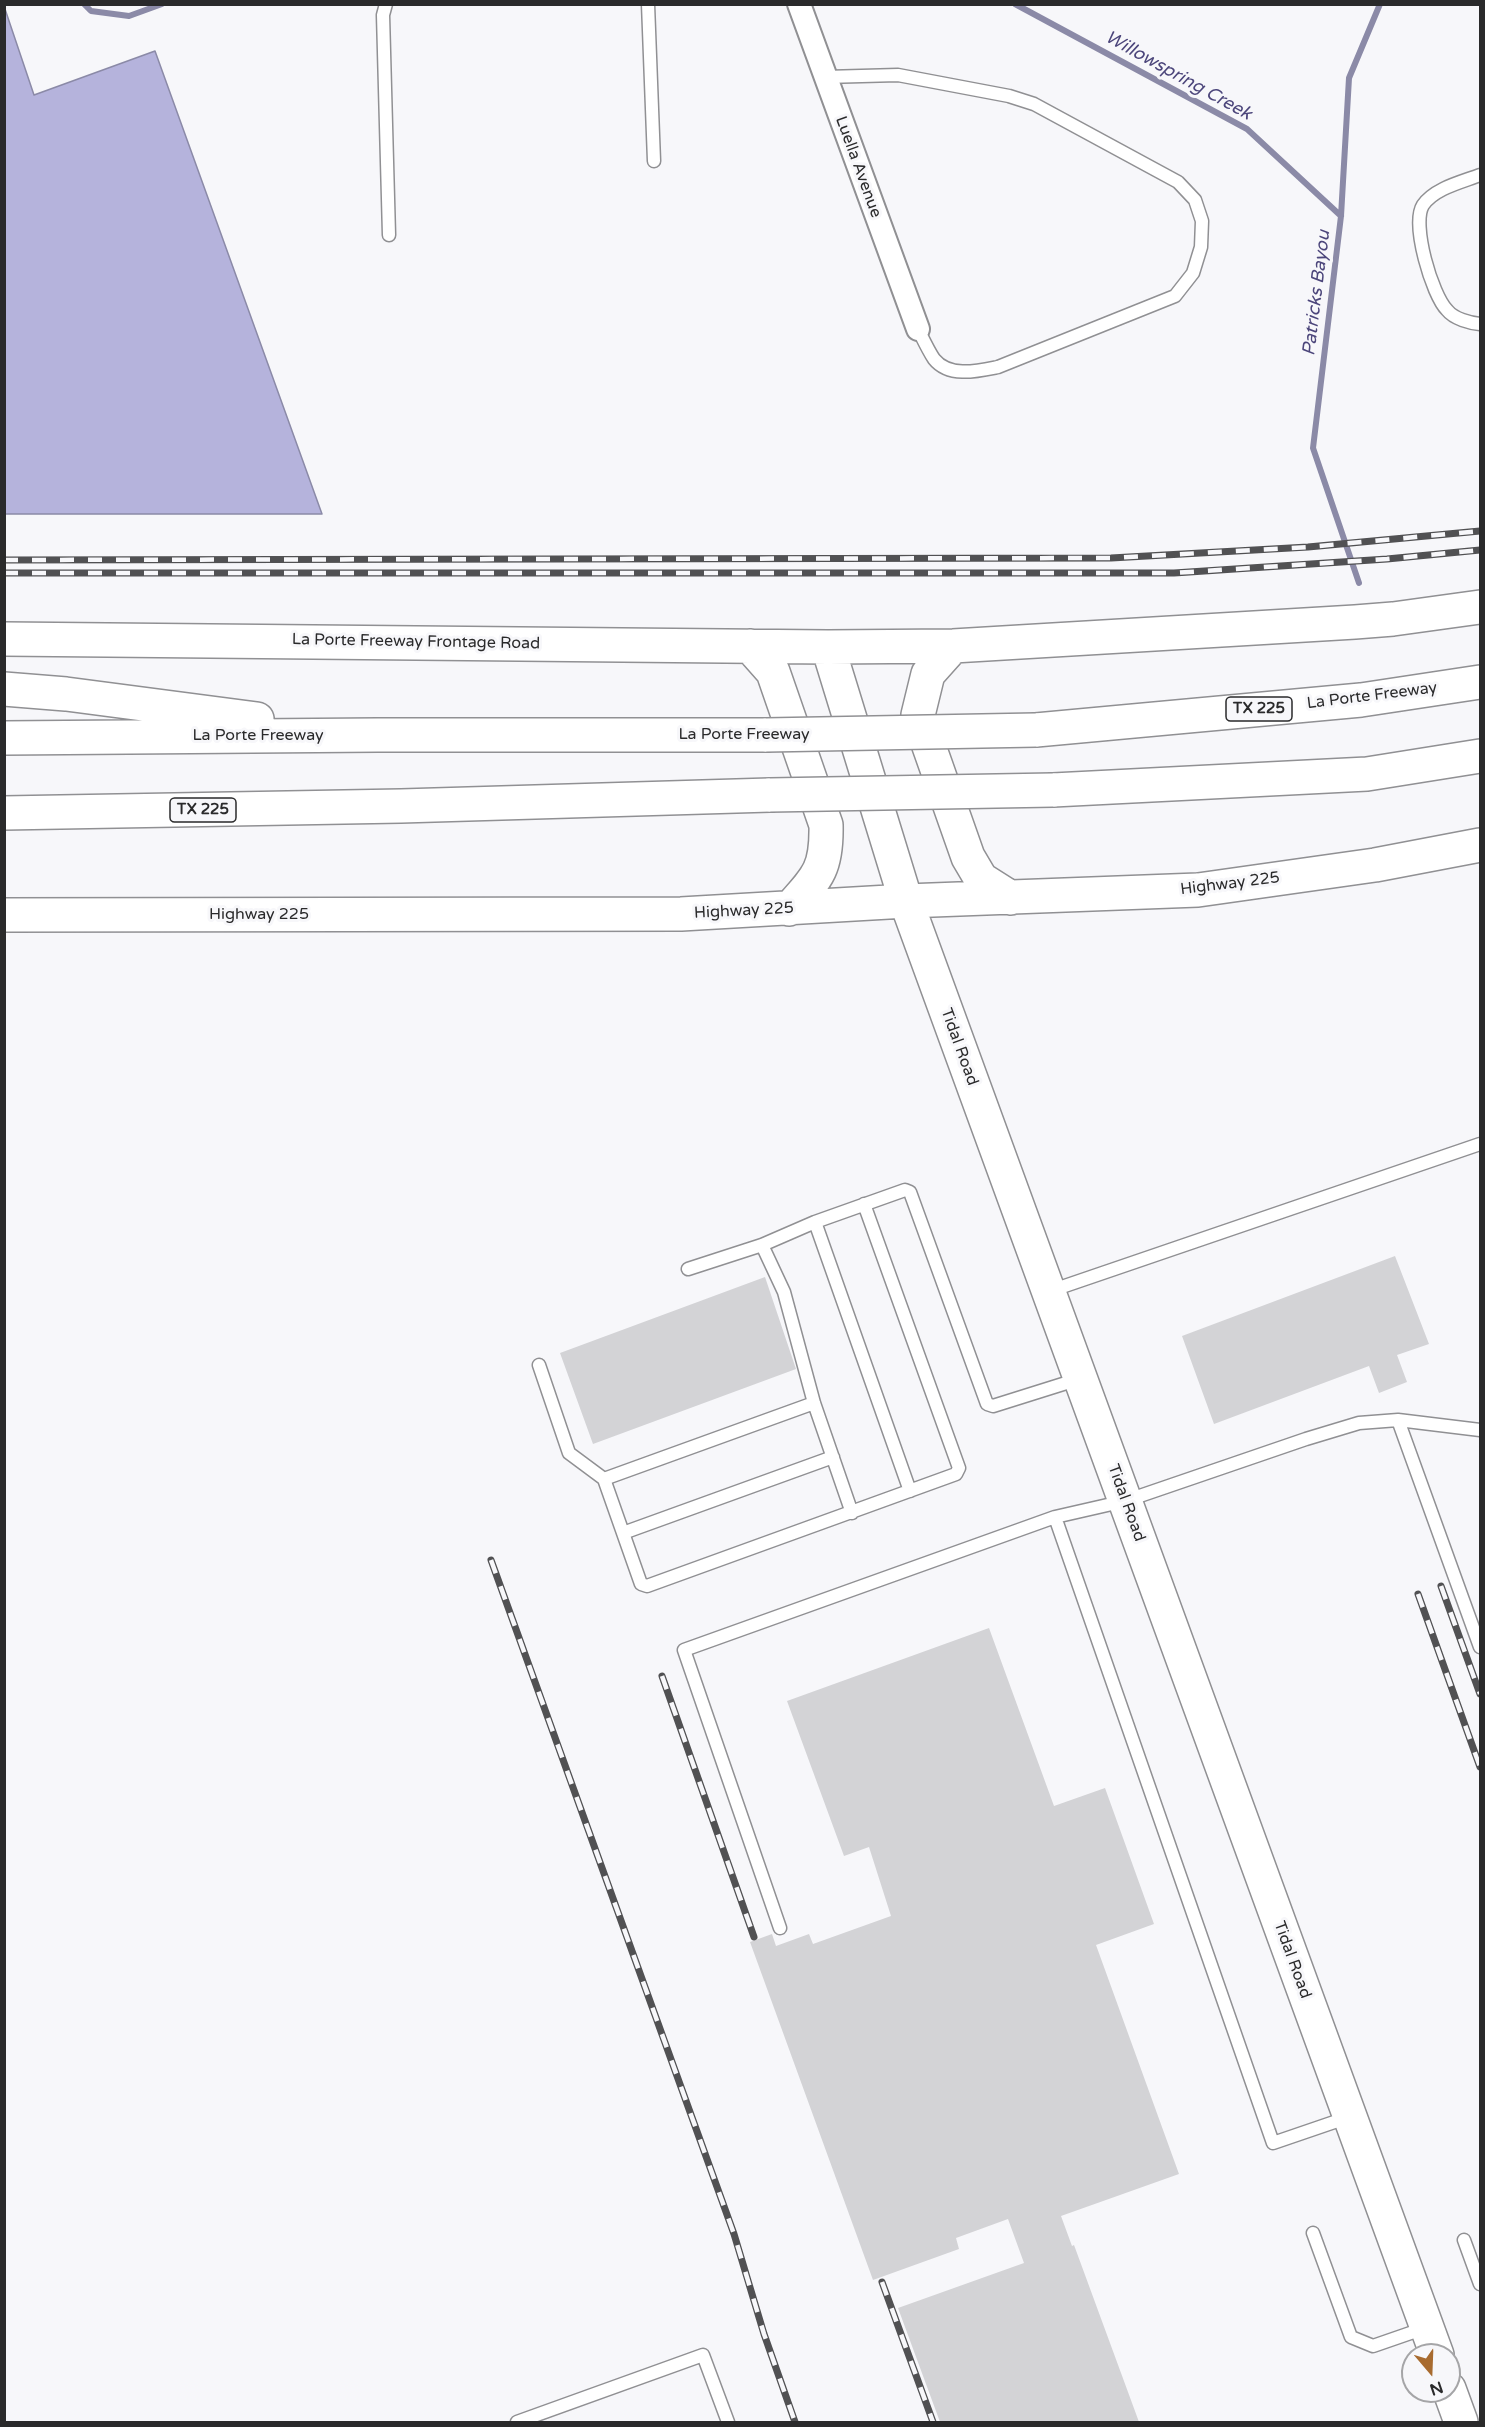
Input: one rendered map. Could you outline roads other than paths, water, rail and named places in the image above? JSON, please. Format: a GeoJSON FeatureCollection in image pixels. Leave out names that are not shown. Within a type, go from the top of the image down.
{"type":"FeatureCollection","features":[{"type":"Feature","properties":{"kind":"main road"},"geometry":{"type":"LineString","coordinates":[[828,647],[953,646],[1393,620],[1480,607]]}},
{"type":"Feature","properties":{"kind":"main road","name":"La Porte Freeway Frontage Road"},"geometry":{"type":"LineString","coordinates":[[4,639],[828,647]]}},
{"type":"Feature","properties":{"kind":"main road"},"geometry":{"type":"LineString","coordinates":[[750,646],[773,672],[826,825],[826,850],[818,878],[789,909]]}},
{"type":"Feature","properties":{"kind":"main road"},"geometry":{"type":"LineString","coordinates":[[953,646],[928,674],[918,716],[968,857],[981,879],[1011,898]]}},
{"type":"Feature","properties":{"kind":"main road","name":"Tidal Road"},"geometry":{"type":"LineString","coordinates":[[828,647],[906,901],[1432,2341]]}},
{"type":"Feature","properties":{"kind":"main road","name":"La Porte Freeway"},"geometry":{"type":"LineString","coordinates":[[4,738],[766,735],[1036,730],[1361,700],[1480,682]]}},
{"type":"Feature","properties":{"kind":"main road"},"geometry":{"type":"LineString","coordinates":[[4,688],[378,735]]}},
{"type":"Feature","properties":{"kind":"main road","name":"TX 225"},"geometry":{"type":"LineString","coordinates":[[4,813],[1053,790],[1367,774],[1480,756]]}},
{"type":"Feature","properties":{"kind":"main road"},"geometry":{"type":"LineString","coordinates":[[4,835],[401,806]]}},
{"type":"Feature","properties":{"kind":"main road","name":"Highway 225"},"geometry":{"type":"LineString","coordinates":[[4,915],[681,914],[906,901],[1198,890],[1375,865],[1480,845]]}},
{"type":"Feature","properties":{"kind":"main road"},"geometry":{"type":"LineString","coordinates":[[1454,2403],[1461,2422]]}},
{"type":"Feature","properties":{"kind":"street","name":"Luella Avenue"},"geometry":{"type":"LineString","coordinates":[[798,4],[918,329]]}},
{"type":"Feature","properties":{"kind":"lane"},"geometry":{"type":"LineString","coordinates":[[386,4],[383,15],[389,235]]}},
{"type":"Feature","properties":{"kind":"lane"},"geometry":{"type":"LineString","coordinates":[[648,4],[654,161]]}},
{"type":"Feature","properties":{"kind":"lane"},"geometry":{"type":"LineString","coordinates":[[825,77],[898,75],[1009,96],[1035,104],[1178,182],[1195,200],[1202,220],[1201,247],[1193,273],[1175,296],[998,368],[975,372],[955,371],[936,361],[918,329]]}},
{"type":"Feature","properties":{"kind":"lane"},"geometry":{"type":"LineString","coordinates":[[1480,176],[1442,190],[1423,206],[1418,229],[1436,293],[1448,312],[1469,322],[1480,324]]}},
{"type":"Feature","properties":{"kind":"lane"},"geometry":{"type":"LineString","coordinates":[[1048,1292],[1480,1144]]}},
{"type":"Feature","properties":{"kind":"lane"},"geometry":{"type":"LineString","coordinates":[[688,1269],[762,1245],[815,1222],[905,1190],[910,1192],[987,1404],[993,1406],[1080,1378]]}},
{"type":"Feature","properties":{"kind":"lane"},"geometry":{"type":"LineString","coordinates":[[539,1365],[569,1453],[604,1479],[641,1584],[647,1586],[956,1474],[959,1468],[864,1204]]}},
{"type":"Feature","properties":{"kind":"lane"},"geometry":{"type":"LineString","coordinates":[[815,1222],[910,1491]]}},
{"type":"Feature","properties":{"kind":"lane"},"geometry":{"type":"LineString","coordinates":[[762,1245],[784,1292],[814,1403],[852,1513]]}},
{"type":"Feature","properties":{"kind":"lane"},"geometry":{"type":"LineString","coordinates":[[604,1479],[814,1403]]}},
{"type":"Feature","properties":{"kind":"lane"},"geometry":{"type":"LineString","coordinates":[[1398,1420],[1480,1647]]}},
{"type":"Feature","properties":{"kind":"lane"},"geometry":{"type":"LineString","coordinates":[[780,1928],[684,1650],[1055,1517],[1125,1501],[1305,1439],[1359,1423],[1398,1420],[1480,1430]]}},
{"type":"Feature","properties":{"kind":"lane"},"geometry":{"type":"LineString","coordinates":[[623,1533],[833,1457]]}},
{"type":"Feature","properties":{"kind":"lane"},"geometry":{"type":"LineString","coordinates":[[1055,1517],[1273,2143],[1350,2116]]}},
{"type":"Feature","properties":{"kind":"lane"},"geometry":{"type":"LineString","coordinates":[[1313,2233],[1351,2337],[1373,2346],[1432,2341]]}},
{"type":"Feature","properties":{"kind":"lane"},"geometry":{"type":"LineString","coordinates":[[1464,2240],[1480,2284]]}},
{"type":"Feature","properties":{"kind":"lane"},"geometry":{"type":"LineString","coordinates":[[517,2422],[703,2355],[728,2422]]}},
{"type":"Feature","properties":{"kind":"water"},"geometry":{"type":"Polygon","coordinates":[[[5,9],[34,95],[155,51],[322,514],[5,514],[5,9]]]}},
{"type":"Feature","properties":{"kind":"waterway"},"geometry":{"type":"LineString","coordinates":[[84,4],[91,11],[129,16],[162,4]]}},
{"type":"Feature","properties":{"kind":"waterway","name":"Willowspring Creek"},"geometry":{"type":"LineString","coordinates":[[1015,4],[1247,129],[1341,216]]}},
{"type":"Feature","properties":{"kind":"waterway","name":"Patricks Bayou"},"geometry":{"type":"LineString","coordinates":[[1359,583],[1313,448],[1341,216],[1349,78],[1380,4]]}},
{"type":"Feature","properties":{"kind":"railway"},"geometry":{"type":"LineString","coordinates":[[4,560],[1111,558],[1308,547],[1480,531]]}},
{"type":"Feature","properties":{"kind":"railway"},"geometry":{"type":"LineString","coordinates":[[4,573],[1174,573],[1387,559],[1480,550]]}},
{"type":"Feature","properties":{"kind":"railway"},"geometry":{"type":"LineString","coordinates":[[491,1560],[734,2234],[764,2334],[795,2422]]}},
{"type":"Feature","properties":{"kind":"railway"},"geometry":{"type":"LineString","coordinates":[[1441,1586],[1480,1694]]}},
{"type":"Feature","properties":{"kind":"railway"},"geometry":{"type":"LineString","coordinates":[[1418,1594],[1480,1767]]}},
{"type":"Feature","properties":{"kind":"railway"},"geometry":{"type":"LineString","coordinates":[[662,1676],[754,1937]]}},
{"type":"Feature","properties":{"kind":"railway"},"geometry":{"type":"LineString","coordinates":[[882,2282],[933,2422]]}}]}
